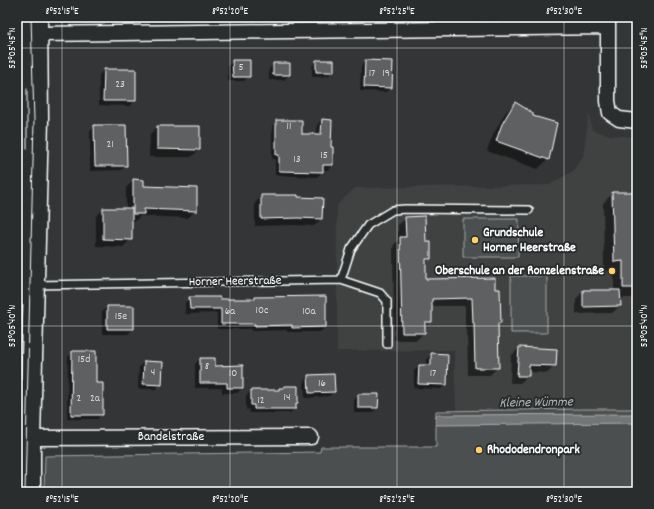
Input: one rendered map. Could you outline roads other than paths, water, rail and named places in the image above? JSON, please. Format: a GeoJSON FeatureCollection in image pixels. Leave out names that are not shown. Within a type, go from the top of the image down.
{"type":"FeatureCollection","features":[{"type":"Feature","properties":{"kind":"main road"},"geometry":{"type":"LineString","coordinates":[[17,297],[20,177],[20,42],[18,17]]}},
{"type":"Feature","properties":{"kind":"main road"},"geometry":{"type":"LineString","coordinates":[[30,492],[38,127],[37,25]]}},
{"type":"Feature","properties":{"kind":"street"},"geometry":{"type":"LineString","coordinates":[[37,25],[608,22],[608,101],[610,113],[619,119],[637,121]]}},
{"type":"Feature","properties":{"kind":"street","name":"Bandelstraße"},"geometry":{"type":"LineString","coordinates":[[30,438],[311,437]]}},
{"type":"Feature","properties":{"kind":"lane"},"geometry":{"type":"LineString","coordinates":[[22,463],[30,193],[30,95]]}},
{"type":"Feature","properties":{"kind":"lane"},"geometry":{"type":"LineString","coordinates":[[341,280],[351,249],[368,225],[393,210],[528,210]]}},
{"type":"Feature","properties":{"kind":"lane","name":"Horner Heerstraße"},"geometry":{"type":"LineString","coordinates":[[34,285],[341,280],[380,293],[387,301],[387,344]]}},
{"type":"Feature","properties":{"kind":"tram line"},"geometry":{"type":"LineString","coordinates":[[25,492],[34,120],[31,17]]}},
{"type":"Feature","properties":{"kind":"tram line"},"geometry":{"type":"LineString","coordinates":[[27,89],[27,149]]}},
{"type":"Feature","properties":{"kind":"place","name":"Grundschule Horner Heerstraße"},"geometry":{"type":"Point","coordinates":[475,240]}},
{"type":"Feature","properties":{"kind":"place","name":"Oberschule an der Ronzelenstraße"},"geometry":{"type":"Point","coordinates":[612,271]}},
{"type":"Feature","properties":{"kind":"place","name":"Rhododendronpark"},"geometry":{"type":"Point","coordinates":[479,450]}},
{"type":"Feature","properties":{"kind":"water label","name":"Kleine Wümme"},"geometry":{"type":"Point","coordinates":[536,403]}}]}
